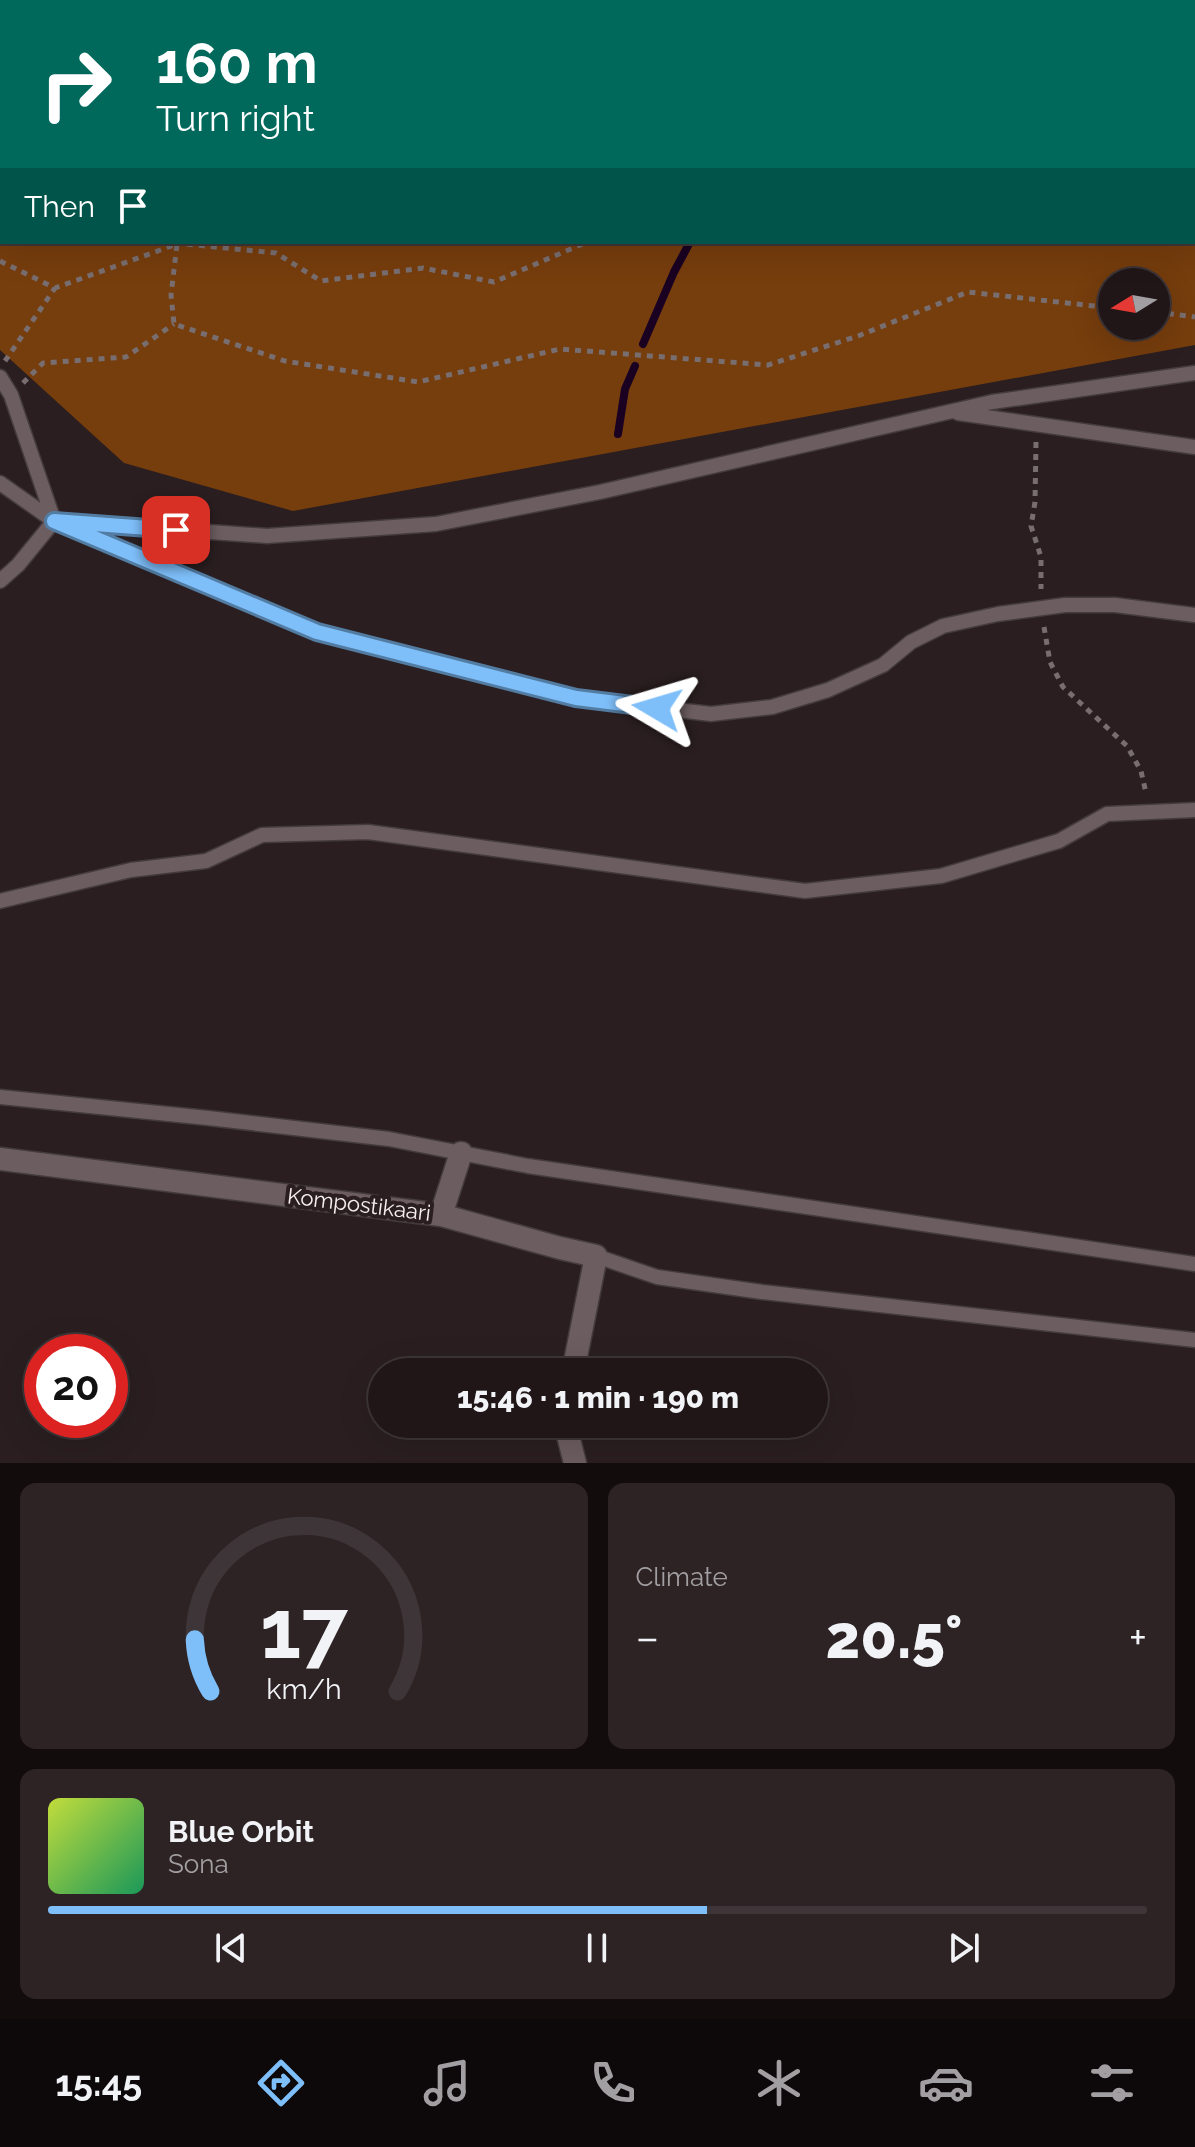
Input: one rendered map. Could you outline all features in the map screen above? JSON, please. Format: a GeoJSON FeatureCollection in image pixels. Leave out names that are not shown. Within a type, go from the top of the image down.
{"type":"FeatureCollection","features":[{"type":"Feature","properties":{"kind":"street"},"geometry":{"type":"LineString","coordinates":[[441,1215],[461,1153]]}},
{"type":"Feature","properties":{"kind":"street","name":"Kompostikaari"},"geometry":{"type":"LineString","coordinates":[[0,1159],[441,1215],[596,1256]]}},
{"type":"Feature","properties":{"kind":"street"},"geometry":{"type":"LineString","coordinates":[[576,1358],[596,1256]]}},
{"type":"Feature","properties":{"kind":"street"},"geometry":{"type":"LineString","coordinates":[[569,1438],[575,1463]]}},
{"type":"Feature","properties":{"kind":"lane"},"geometry":{"type":"LineString","coordinates":[[54,521],[267,536],[436,524],[600,492],[992,402],[1195,373]]}},
{"type":"Feature","properties":{"kind":"lane"},"geometry":{"type":"LineString","coordinates":[[0,377],[11,395],[54,521]]}},
{"type":"Feature","properties":{"kind":"lane"},"geometry":{"type":"LineString","coordinates":[[948,412],[1195,447]]}},
{"type":"Feature","properties":{"kind":"lane"},"geometry":{"type":"LineString","coordinates":[[0,483],[54,521],[317,632],[576,698],[711,714],[772,707],[828,690],[883,665],[911,642],[943,626],[998,614],[1065,605],[1115,605],[1195,615]]}},
{"type":"Feature","properties":{"kind":"lane"},"geometry":{"type":"LineString","coordinates":[[0,581],[18,565],[54,521]]}},
{"type":"Feature","properties":{"kind":"lane"},"geometry":{"type":"LineString","coordinates":[[3,898],[131,870],[206,861],[262,835],[368,832],[805,891],[941,876],[1059,841],[1107,814],[1195,810]]}},
{"type":"Feature","properties":{"kind":"lane"},"geometry":{"type":"LineString","coordinates":[[0,1097],[389,1139],[528,1166],[1195,1264]]}},
{"type":"Feature","properties":{"kind":"lane"},"geometry":{"type":"LineString","coordinates":[[596,1256],[657,1277],[747,1290],[1195,1340]]}},
{"type":"Feature","properties":{"kind":"path"},"geometry":{"type":"LineString","coordinates":[[0,368],[55,288],[172,244]]}},
{"type":"Feature","properties":{"kind":"path"},"geometry":{"type":"LineString","coordinates":[[174,324],[171,295],[175,244]]}},
{"type":"Feature","properties":{"kind":"path"},"geometry":{"type":"LineString","coordinates":[[185,244],[276,253],[321,281],[423,268],[494,282],[582,244]]}},
{"type":"Feature","properties":{"kind":"path"},"geometry":{"type":"LineString","coordinates":[[0,261],[55,288]]}},
{"type":"Feature","properties":{"kind":"path"},"geometry":{"type":"LineString","coordinates":[[174,324],[285,361],[418,382],[560,349],[768,365],[858,336],[968,292],[1098,306]]}},
{"type":"Feature","properties":{"kind":"path"},"geometry":{"type":"LineString","coordinates":[[1170,314],[1195,317]]}},
{"type":"Feature","properties":{"kind":"path"},"geometry":{"type":"LineString","coordinates":[[11,395],[43,363],[126,357],[174,324]]}},
{"type":"Feature","properties":{"kind":"shaded area"},"geometry":{"type":"Polygon","coordinates":[[[0,244],[1195,244],[1195,345],[293,511],[124,463],[0,350],[0,244]]]}},
{"type":"Feature","properties":{"kind":"waterway"},"geometry":{"type":"LineString","coordinates":[[643,344],[689,244]]}},
{"type":"Feature","properties":{"kind":"waterway"},"geometry":{"type":"LineString","coordinates":[[618,434],[625,389],[635,366]]}},
{"type":"Feature","properties":{"kind":"route"},"geometry":{"type":"LineString","coordinates":[[176,530],[54,521],[317,632],[576,698],[657,708]]}}]}
